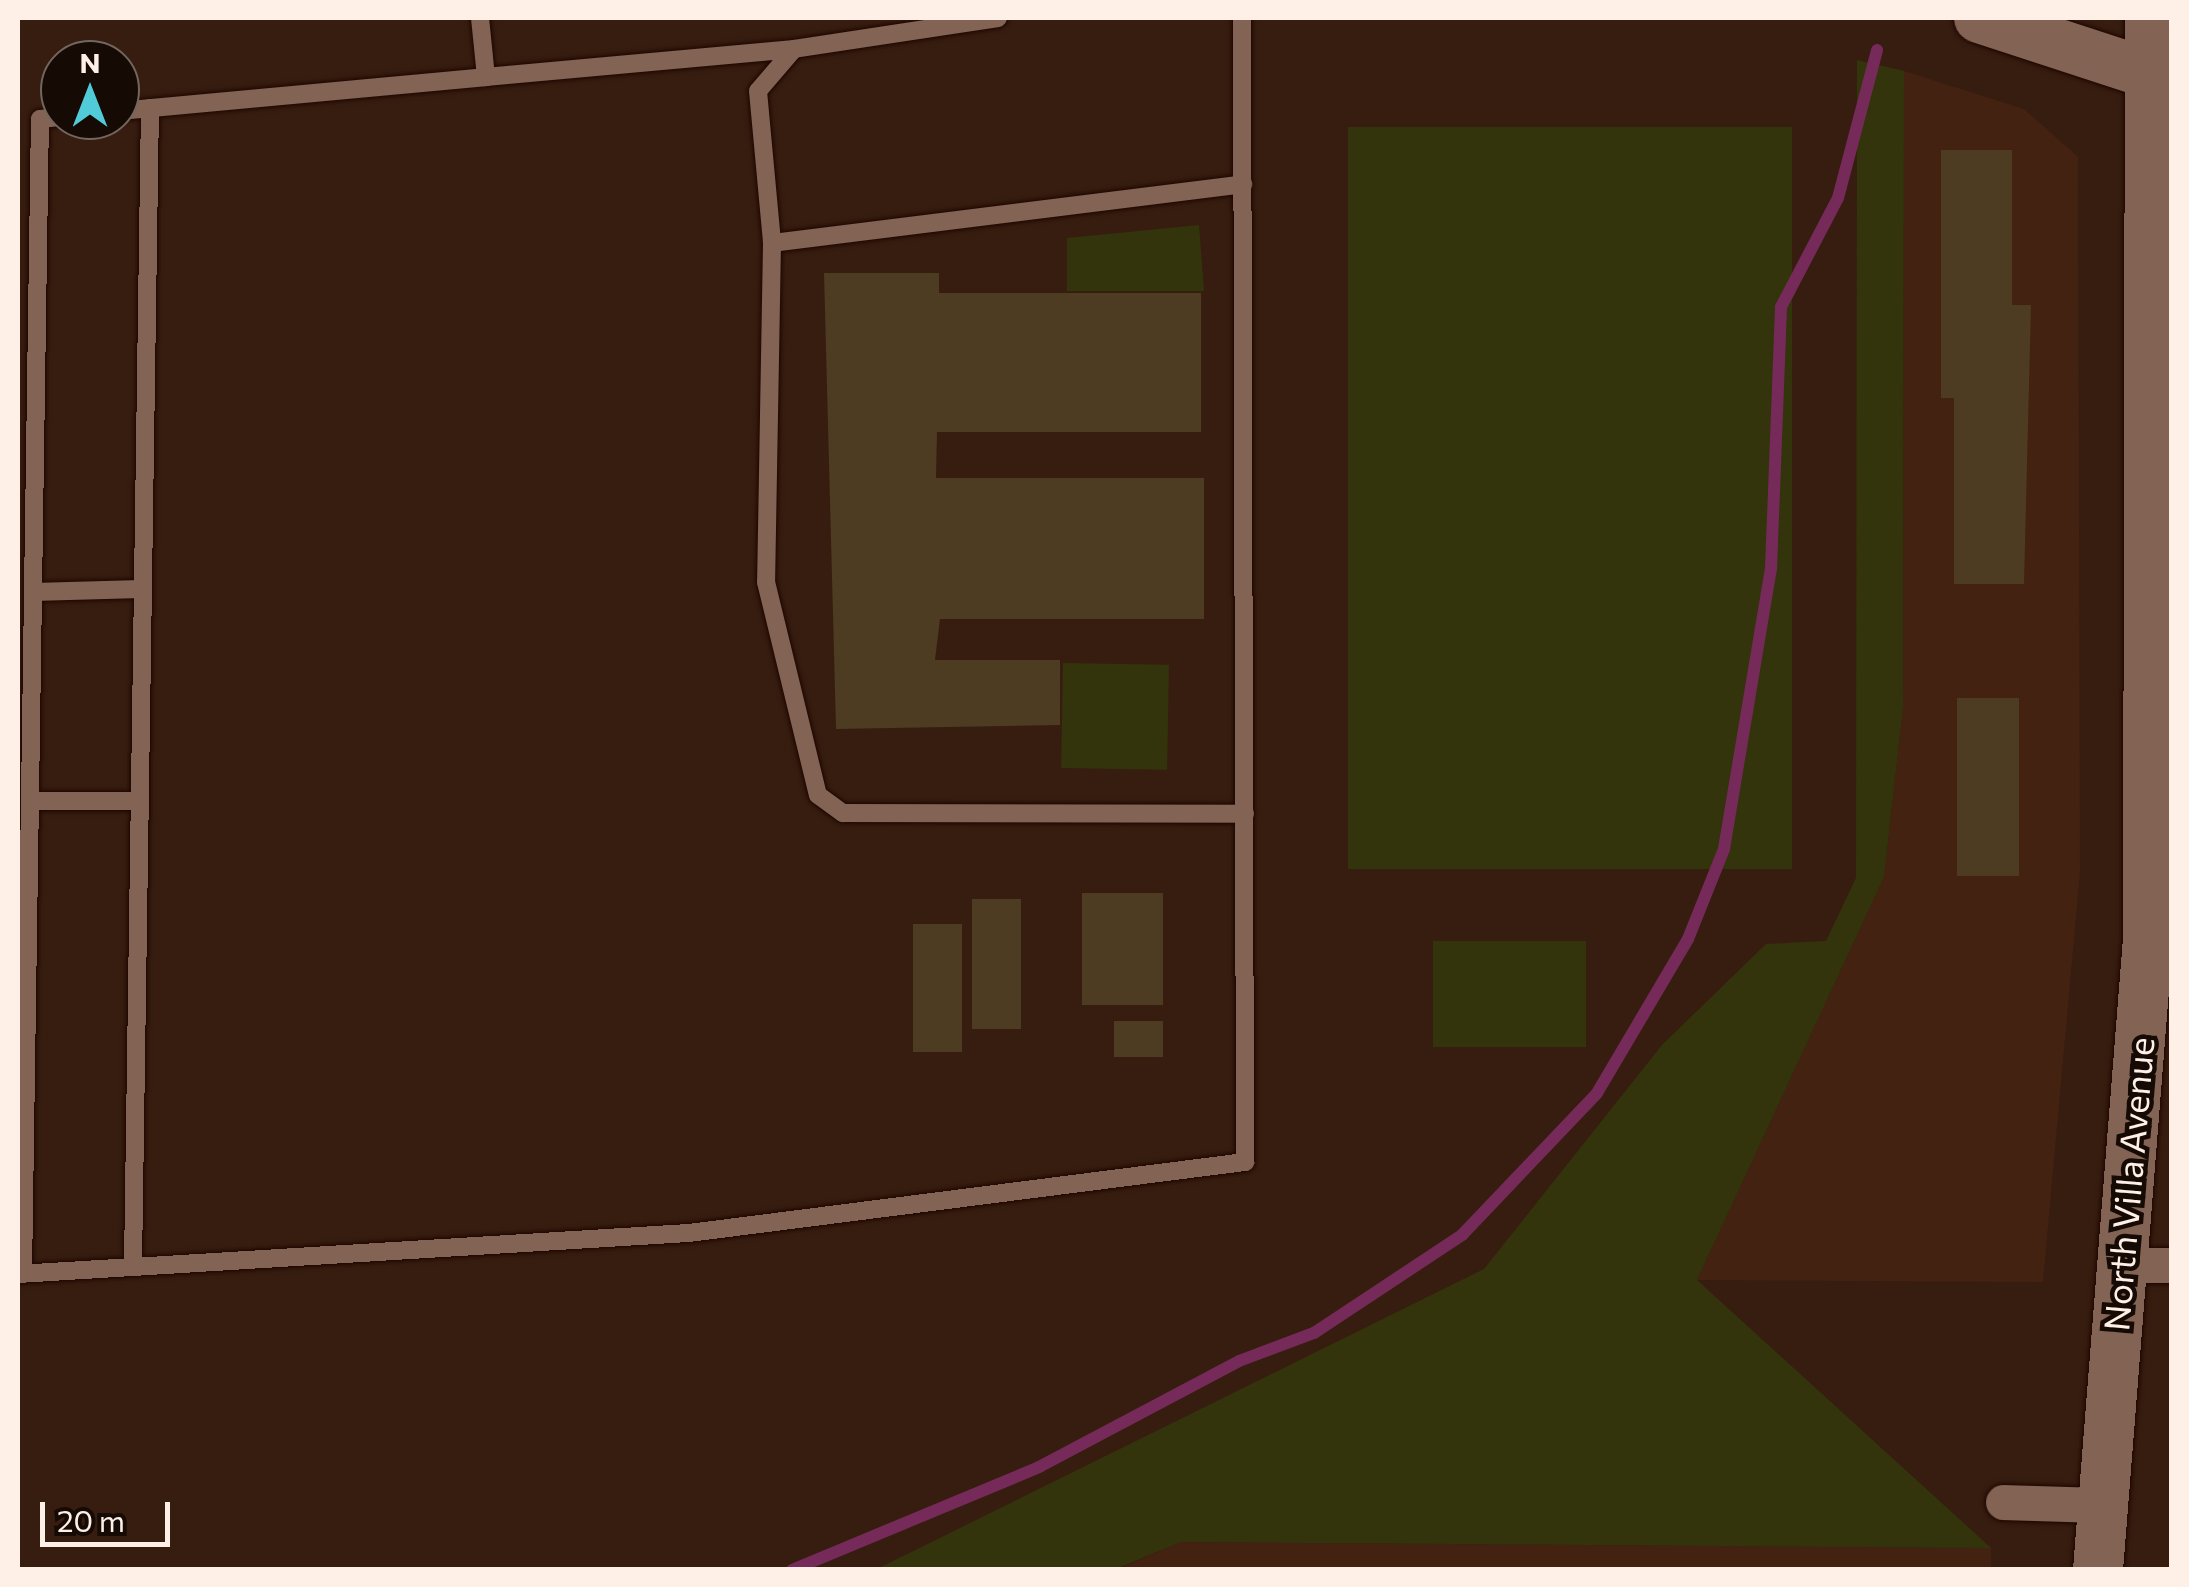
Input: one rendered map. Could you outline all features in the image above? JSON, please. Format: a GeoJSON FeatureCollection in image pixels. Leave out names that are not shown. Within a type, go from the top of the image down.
{"type":"FeatureCollection","features":[{"type":"Feature","properties":{"kind":"main road"},"geometry":{"type":"LineString","coordinates":[[1979,18],[2161,77]]}},
{"type":"Feature","properties":{"kind":"main road","name":"North Villa Avenue"},"geometry":{"type":"LineString","coordinates":[[2098,1570],[2120,1264],[2157,1019],[2161,77],[2150,18]]}},
{"type":"Feature","properties":{"kind":"street"},"geometry":{"type":"LineString","coordinates":[[2120,1264],[2172,1265]]}},
{"type":"Feature","properties":{"kind":"street"},"geometry":{"type":"LineString","coordinates":[[2004,1502],[2100,1504]]}},
{"type":"Feature","properties":{"kind":"lane"},"geometry":{"type":"LineString","coordinates":[[480,18],[486,77]]}},
{"type":"Feature","properties":{"kind":"lane"},"geometry":{"type":"LineString","coordinates":[[140,109],[794,49],[998,18]]}},
{"type":"Feature","properties":{"kind":"lane"},"geometry":{"type":"LineString","coordinates":[[40,119],[20,1274],[689,1233],[1245,1162],[1242,18]]}},
{"type":"Feature","properties":{"kind":"lane"},"geometry":{"type":"LineString","coordinates":[[794,49],[758,91],[772,242],[766,582],[828,808],[1245,814]]}},
{"type":"Feature","properties":{"kind":"lane"},"geometry":{"type":"LineString","coordinates":[[133,1265],[150,108]]}},
{"type":"Feature","properties":{"kind":"lane"},"geometry":{"type":"LineString","coordinates":[[772,242],[1243,184]]}},
{"type":"Feature","properties":{"kind":"lane"},"geometry":{"type":"LineString","coordinates":[[32,592],[141,589]]}},
{"type":"Feature","properties":{"kind":"lane"},"geometry":{"type":"LineString","coordinates":[[30,801],[140,801]]}},
{"type":"Feature","properties":{"kind":"shaded area"},"geometry":{"type":"Polygon","coordinates":[[[1857,60],[1904,71],[1903,708],[1884,877],[1697,1280],[1991,1548],[1181,1542],[1116,1569],[877,1569],[1484,1269],[1662,1045],[1766,944],[1826,941],[1856,878],[1857,60]]]}},
{"type":"Feature","properties":{"kind":"shaded area"},"geometry":{"type":"Polygon","coordinates":[[[1904,71],[2024,109],[2078,157],[2080,872],[2043,1282],[1697,1280],[1884,877],[1903,708],[1904,71]]]}},
{"type":"Feature","properties":{"kind":"shaded area"},"geometry":{"type":"Polygon","coordinates":[[[1348,127],[1792,127],[1792,869],[1348,869],[1348,127]]]}},
{"type":"Feature","properties":{"kind":"shaded area"},"geometry":{"type":"Polygon","coordinates":[[[1199,225],[1204,291],[1067,291],[1067,238],[1199,225]]]}},
{"type":"Feature","properties":{"kind":"shaded area"},"geometry":{"type":"Polygon","coordinates":[[[1063,663],[1169,665],[1167,770],[1061,768],[1063,663]]]}},
{"type":"Feature","properties":{"kind":"shaded area"},"geometry":{"type":"Polygon","coordinates":[[[1433,941],[1586,941],[1586,1047],[1433,1047],[1433,941]]]}},
{"type":"Feature","properties":{"kind":"shaded area"},"geometry":{"type":"Polygon","coordinates":[[[1181,1542],[1991,1548],[1991,1570],[1116,1570],[1181,1542]]]}},
{"type":"Feature","properties":{"kind":"building"},"geometry":{"type":"Polygon","coordinates":[[[1941,150],[2012,150],[2012,305],[2031,305],[2024,584],[1954,584],[1954,398],[1941,398],[1941,150]]]}},
{"type":"Feature","properties":{"kind":"building"},"geometry":{"type":"Polygon","coordinates":[[[824,273],[939,273],[939,293],[1201,293],[1201,432],[937,432],[936,478],[1204,478],[1204,619],[940,619],[935,660],[1060,660],[1060,725],[836,729],[824,273]]]}},
{"type":"Feature","properties":{"kind":"building"},"geometry":{"type":"Polygon","coordinates":[[[1957,698],[2019,698],[2019,876],[1957,876],[1957,698]]]}},
{"type":"Feature","properties":{"kind":"building"},"geometry":{"type":"Polygon","coordinates":[[[1082,893],[1163,893],[1163,1005],[1082,1005],[1082,893]]]}},
{"type":"Feature","properties":{"kind":"building"},"geometry":{"type":"Polygon","coordinates":[[[972,899],[1021,899],[1021,1029],[972,1029],[972,899]]]}},
{"type":"Feature","properties":{"kind":"building"},"geometry":{"type":"Polygon","coordinates":[[[913,924],[962,924],[962,1052],[913,1052],[913,924]]]}},
{"type":"Feature","properties":{"kind":"building"},"geometry":{"type":"Polygon","coordinates":[[[1114,1021],[1163,1021],[1163,1057],[1114,1057],[1114,1021]]]}},
{"type":"Feature","properties":{"kind":"waterway"},"geometry":{"type":"LineString","coordinates":[[792,1570],[1039,1467],[1239,1361],[1314,1333],[1462,1235],[1597,1093],[1688,939],[1724,849],[1771,569],[1781,307],[1838,198],[1877,50]]}}]}
